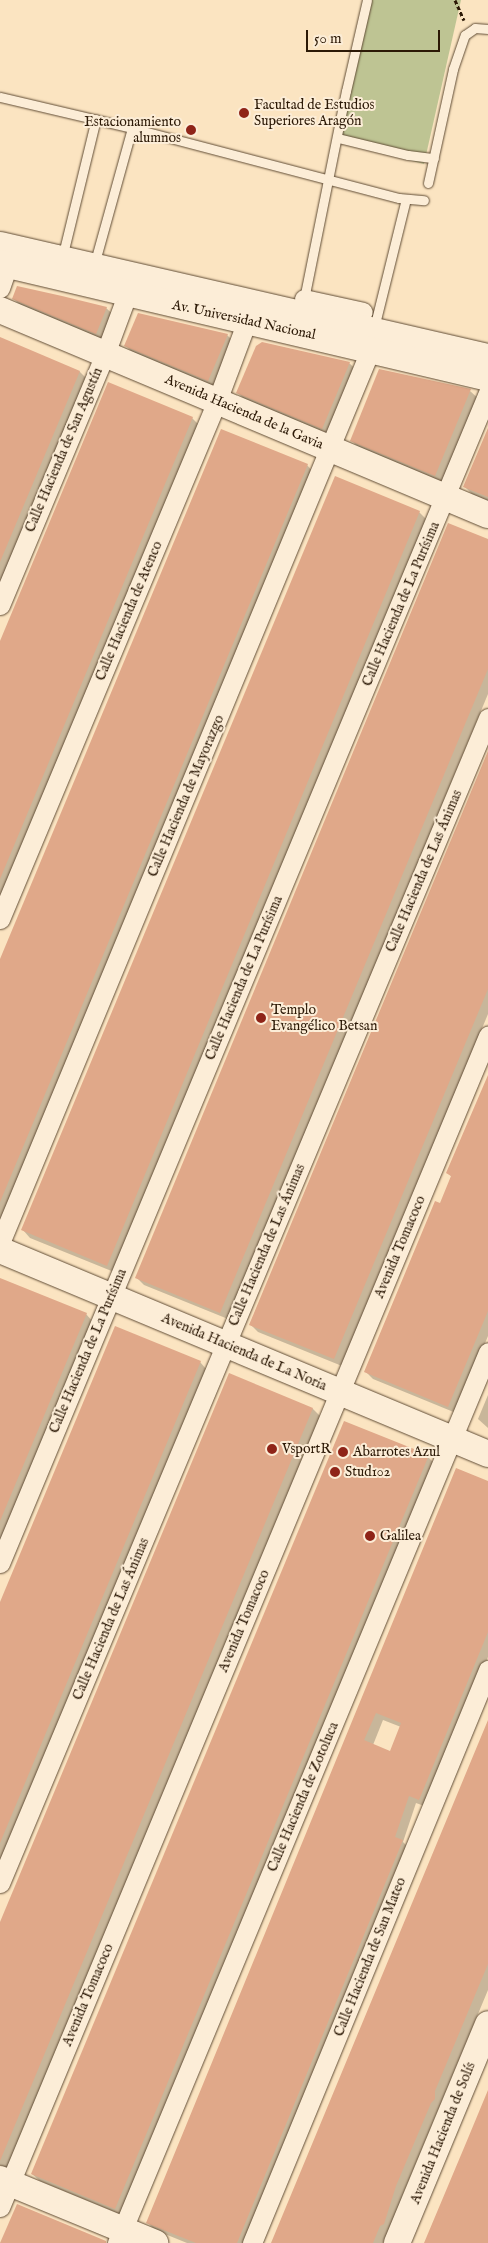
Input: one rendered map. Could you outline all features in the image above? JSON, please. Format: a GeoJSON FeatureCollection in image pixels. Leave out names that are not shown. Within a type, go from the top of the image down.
{"type":"FeatureCollection","features":[{"type":"Feature","properties":{"kind":"street","name":"Av. Universidad Nacional"},"geometry":{"type":"LineString","coordinates":[[2,265],[62,258],[251,311],[303,306],[369,330],[488,378]]}},
{"type":"Feature","properties":{"kind":"street","name":"Av. Universidad Nacional"},"geometry":{"type":"LineString","coordinates":[[2,265],[126,295],[251,311],[369,330],[488,357]]}},
{"type":"Feature","properties":{"kind":"street","name":"Calle Hacienda de San Agustín"},"geometry":{"type":"LineString","coordinates":[[0,605],[104,354],[126,295]]}},
{"type":"Feature","properties":{"kind":"street","name":"Avenida Hacienda de la Gavia"},"geometry":{"type":"LineString","coordinates":[[0,310],[488,515]]}},
{"type":"Feature","properties":{"kind":"street","name":"Calle Hacienda de Atenco"},"geometry":{"type":"LineString","coordinates":[[0,919],[217,401],[251,311]]}},
{"type":"Feature","properties":{"kind":"street","name":"Calle Hacienda de Mayorazgo"},"geometry":{"type":"LineString","coordinates":[[0,1243],[330,448],[369,330]]}},
{"type":"Feature","properties":{"kind":"street","name":"Calle Hacienda de La Purísima"},"geometry":{"type":"LineString","coordinates":[[0,1563],[488,393]]}},
{"type":"Feature","properties":{"kind":"street","name":"Calle Hacienda de Las Ánimas"},"geometry":{"type":"LineString","coordinates":[[0,1883],[488,718]]}},
{"type":"Feature","properties":{"kind":"street","name":"Avenida Tomacoco"},"geometry":{"type":"LineString","coordinates":[[0,2207],[5,2181],[340,1392],[488,1036]]}},
{"type":"Feature","properties":{"kind":"street","name":"Avenida Hacienda de La Noria"},"geometry":{"type":"LineString","coordinates":[[0,1250],[488,1454]]}},
{"type":"Feature","properties":{"kind":"street","name":"Calle Hacienda de Zotoluca"},"geometry":{"type":"LineString","coordinates":[[120,2236],[488,1352]]}},
{"type":"Feature","properties":{"kind":"street","name":"Calle Hacienda de San Mateo"},"geometry":{"type":"LineString","coordinates":[[252,2243],[488,1670]]}},
{"type":"Feature","properties":{"kind":"street","name":"Avenida Hacienda de Solís"},"geometry":{"type":"LineString","coordinates":[[397,2243],[488,2024]]}},
{"type":"Feature","properties":{"kind":"street"},"geometry":{"type":"LineString","coordinates":[[5,2181],[120,2236],[155,2243]]}},
{"type":"Feature","properties":{"kind":"lane"},"geometry":{"type":"LineString","coordinates":[[303,306],[330,180],[346,91],[368,0]]}},
{"type":"Feature","properties":{"kind":"lane"},"geometry":{"type":"LineString","coordinates":[[428,183],[453,69],[465,35],[469,30],[488,29]]}},
{"type":"Feature","properties":{"kind":"lane"},"geometry":{"type":"LineString","coordinates":[[0,97],[132,128],[406,200],[424,200]]}},
{"type":"Feature","properties":{"kind":"lane"},"geometry":{"type":"LineString","coordinates":[[62,258],[96,119]]}},
{"type":"Feature","properties":{"kind":"lane"},"geometry":{"type":"LineString","coordinates":[[94,266],[132,128]]}},
{"type":"Feature","properties":{"kind":"lane"},"geometry":{"type":"LineString","coordinates":[[338,138],[408,155],[434,158]]}},
{"type":"Feature","properties":{"kind":"lane"},"geometry":{"type":"LineString","coordinates":[[369,330],[406,200]]}},
{"type":"Feature","properties":{"kind":"path"},"geometry":{"type":"LineString","coordinates":[[455,0],[469,30]]}},
{"type":"Feature","properties":{"kind":"green space"},"geometry":{"type":"Polygon","coordinates":[[[368,0],[461,0],[424,164],[333,141],[368,0]]]}},
{"type":"Feature","properties":{"kind":"building"},"geometry":{"type":"Polygon","coordinates":[[[17,286],[107,307],[96,334],[12,299],[17,286]]]}},
{"type":"Feature","properties":{"kind":"building"},"geometry":{"type":"Polygon","coordinates":[[[138,313],[228,334],[208,381],[124,346],[138,313]]]}},
{"type":"Feature","properties":{"kind":"building"},"geometry":{"type":"Polygon","coordinates":[[[0,337],[80,371],[0,562],[0,337]]]}},
{"type":"Feature","properties":{"kind":"building"},"geometry":{"type":"Polygon","coordinates":[[[262,342],[350,362],[322,429],[236,393],[256,346],[262,342]]]}},
{"type":"Feature","properties":{"kind":"building"},"geometry":{"type":"Polygon","coordinates":[[[379,369],[471,389],[435,476],[350,441],[379,369]]]}},
{"type":"Feature","properties":{"kind":"building"},"geometry":{"type":"Polygon","coordinates":[[[108,382],[193,417],[0,879],[0,641],[108,382]]]}},
{"type":"Feature","properties":{"kind":"building"},"geometry":{"type":"Polygon","coordinates":[[[488,428],[488,497],[463,487],[488,428]]]}},
{"type":"Feature","properties":{"kind":"building"},"geometry":{"type":"Polygon","coordinates":[[[221,429],[308,464],[0,1202],[0,959],[221,429]]]}},
{"type":"Feature","properties":{"kind":"building"},"geometry":{"type":"Polygon","coordinates":[[[335,476],[420,511],[107,1266],[21,1230],[335,476]]]}},
{"type":"Feature","properties":{"kind":"building"},"geometry":{"type":"Polygon","coordinates":[[[448,523],[488,539],[488,669],[220,1313],[135,1278],[448,523]]]}},
{"type":"Feature","properties":{"kind":"building"},"geometry":{"type":"Polygon","coordinates":[[[488,751],[488,989],[334,1359],[249,1325],[488,751]]]}},
{"type":"Feature","properties":{"kind":"building"},"geometry":{"type":"Polygon","coordinates":[[[488,1075],[488,1311],[448,1407],[364,1372],[435,1201],[440,1203],[451,1176],[446,1173],[488,1075]]]}},
{"type":"Feature","properties":{"kind":"building"},"geometry":{"type":"Polygon","coordinates":[[[0,1278],[87,1313],[0,1521],[0,1278]]]}},
{"type":"Feature","properties":{"kind":"building"},"geometry":{"type":"Polygon","coordinates":[[[115,1326],[201,1361],[0,1843],[0,1602],[115,1326]]]}},
{"type":"Feature","properties":{"kind":"building"},"geometry":{"type":"Polygon","coordinates":[[[229,1373],[313,1408],[0,2161],[0,1922],[229,1373]]]}},
{"type":"Feature","properties":{"kind":"building"},"geometry":{"type":"Polygon","coordinates":[[[344,1421],[429,1455],[115,2209],[31,2174],[344,1421]]]}},
{"type":"Feature","properties":{"kind":"building"},"geometry":{"type":"Polygon","coordinates":[[[456,1468],[488,1481],[488,1632],[419,1800],[409,1796],[395,1837],[403,1840],[237,2243],[196,2243],[146,2223],[456,1468]],[[376,1713],[364,1740],[390,1751],[401,1723],[376,1713]]]}},
{"type":"Feature","properties":{"kind":"building"},"geometry":{"type":"Polygon","coordinates":[[[488,1720],[488,1964],[435,2091],[435,2099],[431,2103],[396,2186],[384,2224],[380,2226],[373,2243],[271,2243],[488,1720]]]}},
{"type":"Feature","properties":{"kind":"building"},"geometry":{"type":"Polygon","coordinates":[[[488,2090],[488,2243],[424,2243],[466,2143],[488,2090]]]}},
{"type":"Feature","properties":{"kind":"building"},"geometry":{"type":"Polygon","coordinates":[[[17,2204],[106,2241],[106,2243],[0,2243],[17,2204]]]}},
{"type":"Feature","properties":{"kind":"place","name":"Facultad de Estudios Superiores Aragón"},"geometry":{"type":"Point","coordinates":[244,113]}},
{"type":"Feature","properties":{"kind":"place","name":"Estacionamiento alumnos"},"geometry":{"type":"Point","coordinates":[191,130]}},
{"type":"Feature","properties":{"kind":"place","name":"Templo Evangélico Betsan"},"geometry":{"type":"Point","coordinates":[261,1018]}},
{"type":"Feature","properties":{"kind":"place","name":"VsportR"},"geometry":{"type":"Point","coordinates":[272,1449]}},
{"type":"Feature","properties":{"kind":"place","name":"Abarrotes Azul"},"geometry":{"type":"Point","coordinates":[343,1452]}},
{"type":"Feature","properties":{"kind":"place","name":"Stud102"},"geometry":{"type":"Point","coordinates":[335,1472]}},
{"type":"Feature","properties":{"kind":"place","name":"Galilea"},"geometry":{"type":"Point","coordinates":[370,1536]}}]}
